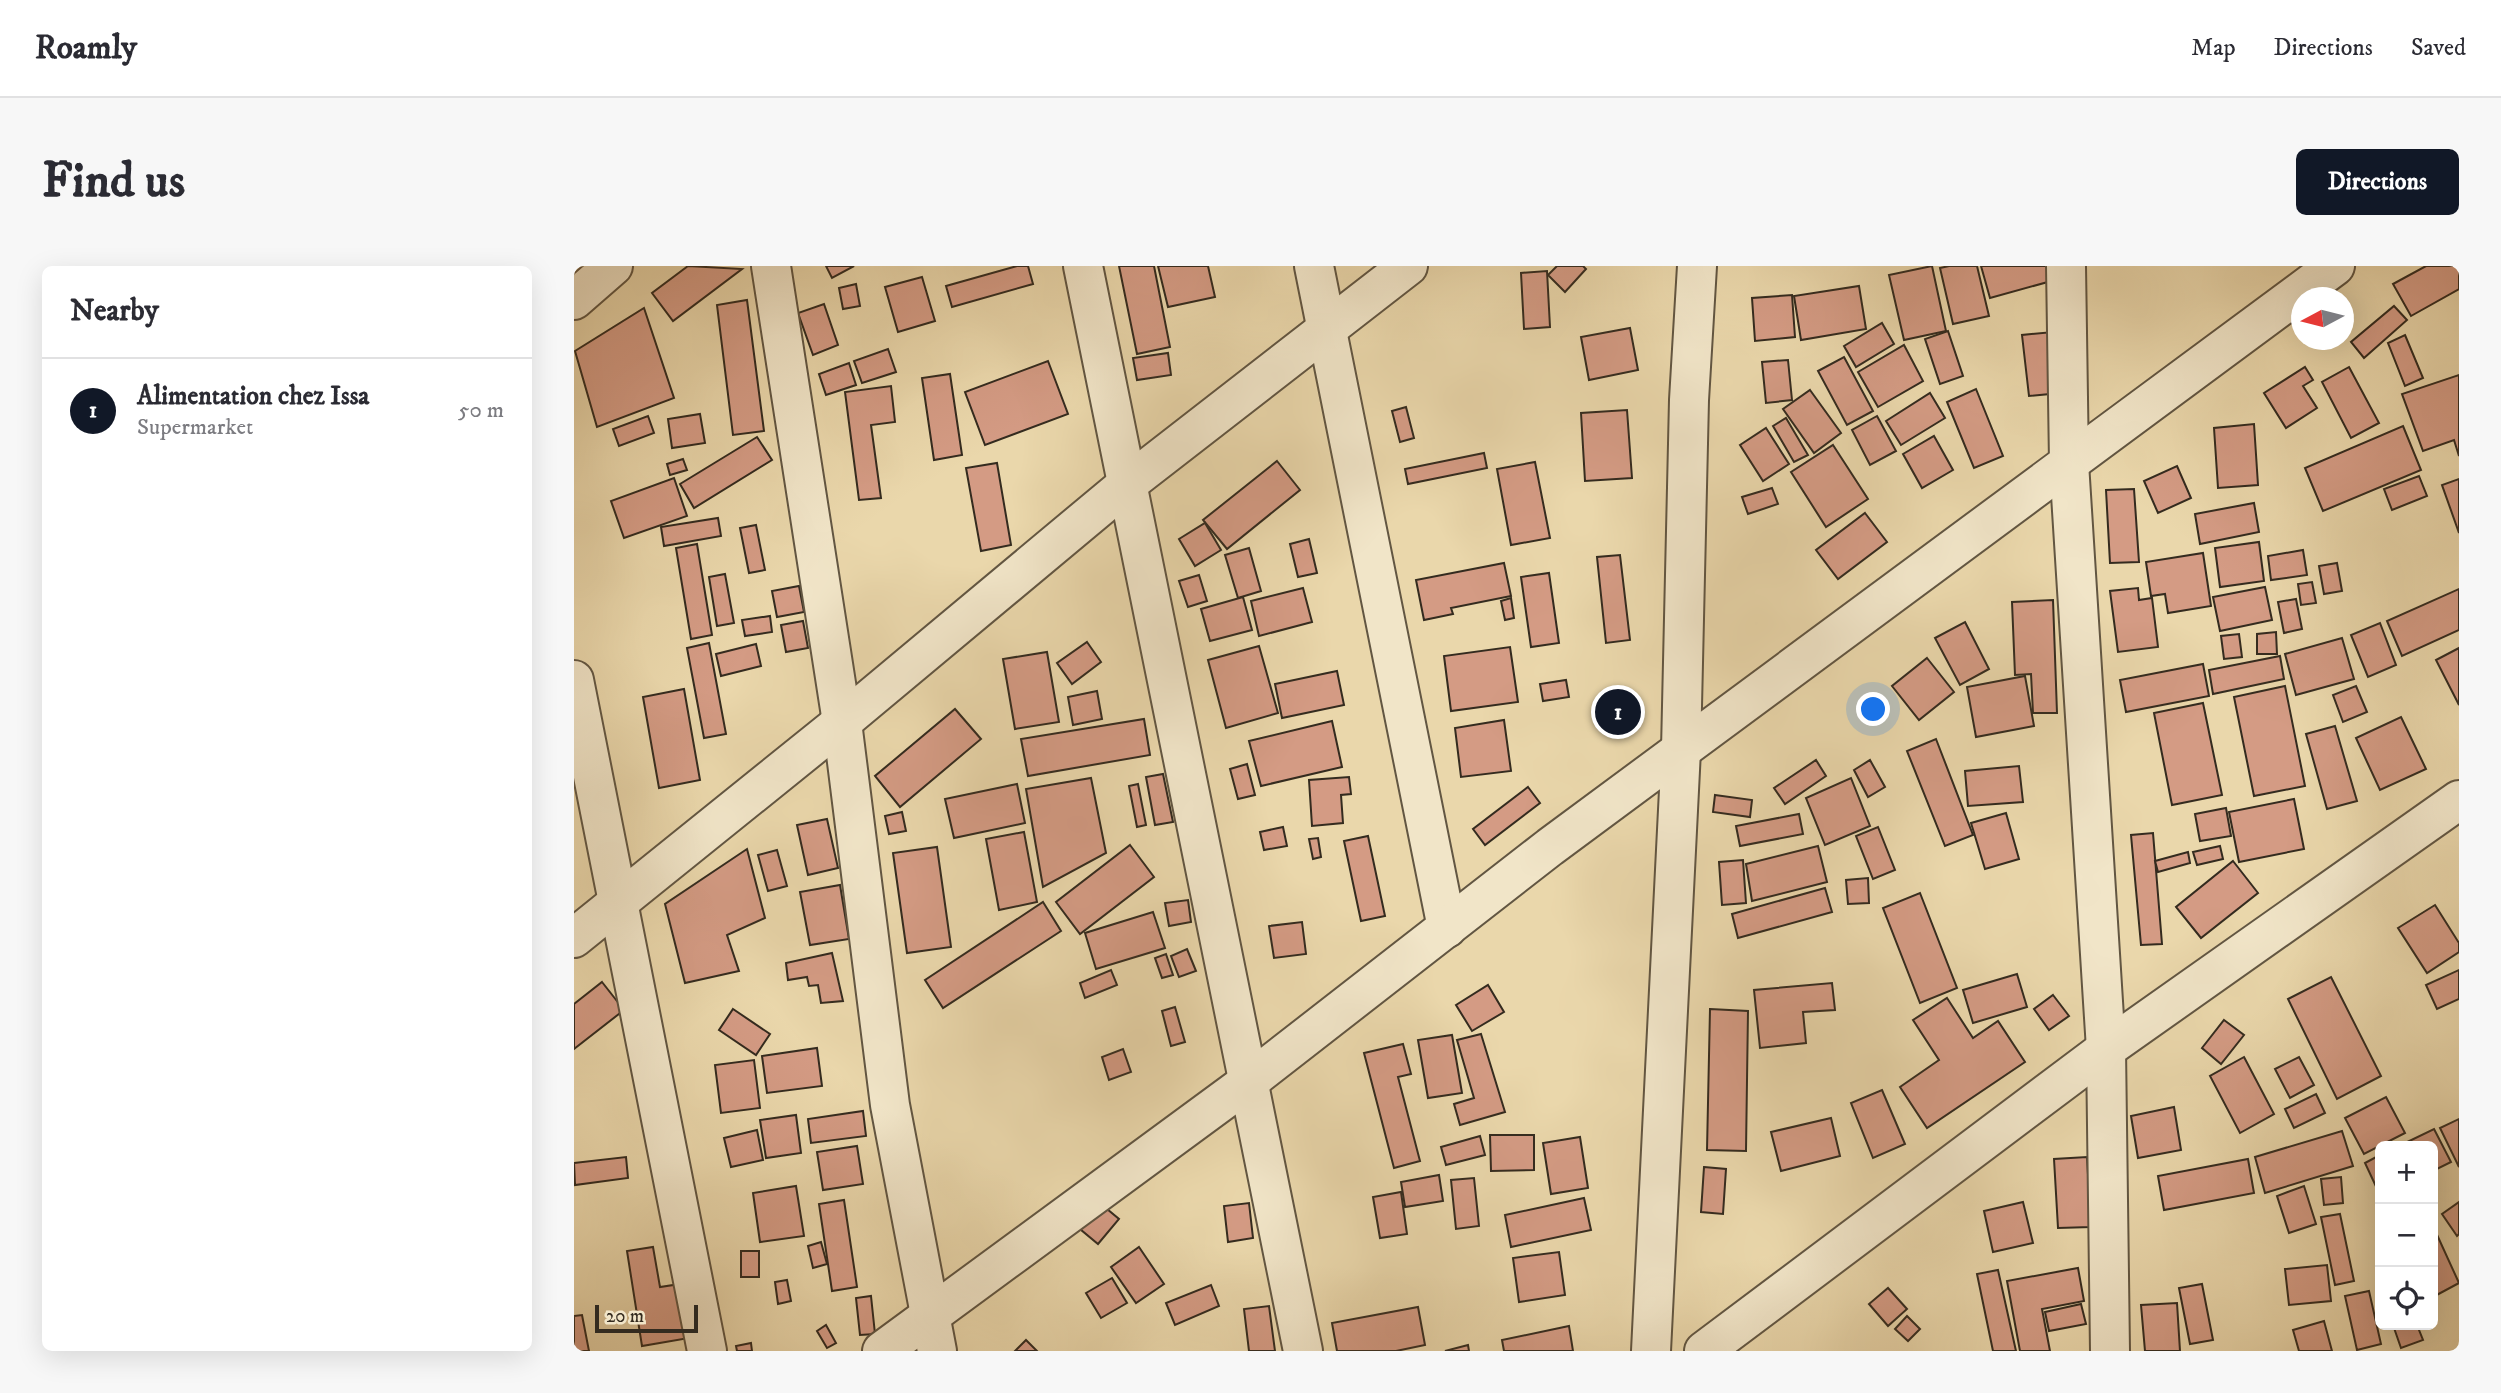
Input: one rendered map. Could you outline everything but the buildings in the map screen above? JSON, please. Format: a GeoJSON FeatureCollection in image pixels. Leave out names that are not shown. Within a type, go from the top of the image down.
{"type":"FeatureCollection","features":[{"type":"Feature","properties":{"kind":"street"},"geometry":{"type":"LineString","coordinates":[[574,300],[613,266]]}},
{"type":"Feature","properties":{"kind":"street"},"geometry":{"type":"LineString","coordinates":[[771,266],[842,722],[890,1105],[934,1334]]}},
{"type":"Feature","properties":{"kind":"street"},"geometry":{"type":"LineString","coordinates":[[1083,266],[1303,1351]]}},
{"type":"Feature","properties":{"kind":"street"},"geometry":{"type":"LineString","coordinates":[[1314,266],[1329,330],[1447,928]]}},
{"type":"Feature","properties":{"kind":"street"},"geometry":{"type":"LineString","coordinates":[[574,938],[842,722],[1126,485],[1408,266]]}},
{"type":"Feature","properties":{"kind":"street"},"geometry":{"type":"LineString","coordinates":[[1651,1351],[1681,750],[1689,400],[1697,266]]}},
{"type":"Feature","properties":{"kind":"street"},"geometry":{"type":"LineString","coordinates":[[2066,266],[2069,463],[2106,1049],[2110,1351]]}},
{"type":"Feature","properties":{"kind":"street"},"geometry":{"type":"LineString","coordinates":[[882,1351],[934,1334],[1248,1082],[1447,928],[1681,750],[2335,266]]}},
{"type":"Feature","properties":{"kind":"street"},"geometry":{"type":"LineString","coordinates":[[574,680],[707,1351]]}},
{"type":"Feature","properties":{"kind":"street"},"geometry":{"type":"LineString","coordinates":[[1704,1351],[2106,1049],[2459,800]]}},
{"type":"Feature","properties":{"kind":"place","name":"Alimentation chez Issa"},"geometry":{"type":"Point","coordinates":[1618,712]}}]}
